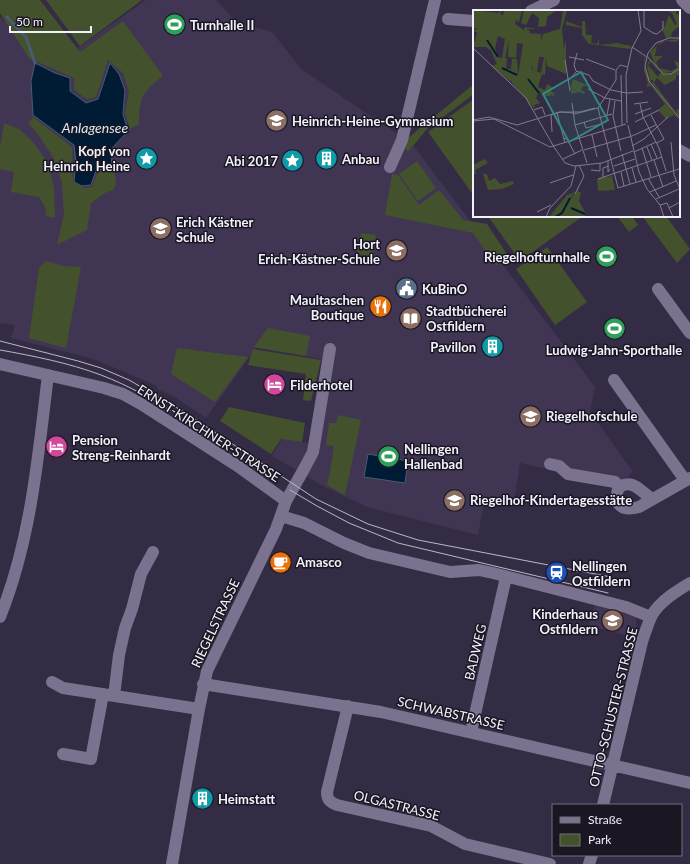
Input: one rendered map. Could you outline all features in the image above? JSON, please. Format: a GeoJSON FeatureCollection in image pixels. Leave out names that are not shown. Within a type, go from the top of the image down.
{"type":"FeatureCollection","features":[{"type":"Feature","properties":{"kind":"street"},"geometry":{"type":"LineString","coordinates":[[390,166],[402,140],[435,0]]}},
{"type":"Feature","properties":{"kind":"street"},"geometry":{"type":"LineString","coordinates":[[533,10],[554,0]]}},
{"type":"Feature","properties":{"kind":"street"},"geometry":{"type":"LineString","coordinates":[[448,19],[473,21]]}},
{"type":"Feature","properties":{"kind":"street"},"geometry":{"type":"LineString","coordinates":[[680,151],[690,156]]}},
{"type":"Feature","properties":{"kind":"street"},"geometry":{"type":"LineString","coordinates":[[658,289],[690,333]]}},
{"type":"Feature","properties":{"kind":"street","name":"RIEGELSTRASSE"},"geometry":{"type":"LineString","coordinates":[[172,864],[203,684],[210,662],[276,529],[286,501],[309,460],[314,446],[330,349]]}},
{"type":"Feature","properties":{"kind":"street","name":"ERNST-KIRCHNER-STRASSE"},"geometry":{"type":"LineString","coordinates":[[0,364],[119,392],[131,398],[239,467],[286,501]]}},
{"type":"Feature","properties":{"kind":"street"},"geometry":{"type":"LineString","coordinates":[[0,617],[11,591],[29,521],[48,375]]}},
{"type":"Feature","properties":{"kind":"street"},"geometry":{"type":"LineString","coordinates":[[614,380],[687,479],[639,508],[624,508],[619,505],[616,498],[619,487],[625,484],[632,484],[639,488],[646,496],[653,499]]}},
{"type":"Feature","properties":{"kind":"street"},"geometry":{"type":"LineString","coordinates":[[550,464],[559,466],[568,474],[615,482],[619,487]]}},
{"type":"Feature","properties":{"kind":"street"},"geometry":{"type":"LineString","coordinates":[[281,516],[304,523],[368,553],[450,572],[479,570],[626,607],[651,617],[662,604],[690,583]]}},
{"type":"Feature","properties":{"kind":"street"},"geometry":{"type":"LineString","coordinates":[[63,754],[91,759],[125,628],[132,609],[141,574],[153,552]]}},
{"type":"Feature","properties":{"kind":"street","name":"BADWEG"},"geometry":{"type":"LineString","coordinates":[[471,732],[506,577]]}},
{"type":"Feature","properties":{"kind":"street","name":"OTTO-SCHUSTER-STRASSE"},"geometry":{"type":"LineString","coordinates":[[603,804],[642,642],[651,617]]}},
{"type":"Feature","properties":{"kind":"street"},"geometry":{"type":"LineString","coordinates":[[52,682],[64,688],[199,708]]}},
{"type":"Feature","properties":{"kind":"street","name":"SCHWABSTRASSE"},"geometry":{"type":"LineString","coordinates":[[203,684],[381,712],[690,783]]}},
{"type":"Feature","properties":{"kind":"street","name":"OLGASTRASSE"},"geometry":{"type":"LineString","coordinates":[[348,706],[327,792],[329,801],[337,805],[431,826],[465,844],[550,864]]}},
{"type":"Feature","properties":{"kind":"shaded area"},"geometry":{"type":"Polygon","coordinates":[[[146,0],[216,0],[238,23],[272,32],[301,69],[412,144],[595,387],[590,412],[633,472],[619,484],[520,463],[514,501],[485,497],[478,535],[367,507],[325,487],[272,456],[282,439],[309,443],[322,359],[256,348],[206,418],[175,397],[157,389],[157,386],[120,370],[90,358],[11,338],[15,325],[0,323],[0,17],[54,65],[146,0]]]}},
{"type":"Feature","properties":{"kind":"shaded area","name":"Kinderhaus Ostfildern"},"geometry":{"type":"Polygon","coordinates":[[[595,604],[636,616],[634,637],[589,626],[595,604]]]}},
{"type":"Feature","properties":{"kind":"green space"},"geometry":{"type":"Polygon","coordinates":[[[0,0],[40,0],[80,52],[123,21],[163,76],[150,86],[143,97],[140,108],[139,124],[130,129],[125,113],[129,92],[123,73],[108,60],[96,97],[87,99],[74,90],[74,78],[29,58],[0,13],[0,0]]]}},
{"type":"Feature","properties":{"kind":"green space"},"geometry":{"type":"Polygon","coordinates":[[[46,0],[142,0],[80,46],[46,0]]]}},
{"type":"Feature","properties":{"kind":"green space"},"geometry":{"type":"Polygon","coordinates":[[[473,85],[473,95],[427,129],[408,152],[402,143],[473,85]]]}},
{"type":"Feature","properties":{"kind":"green space"},"geometry":{"type":"Polygon","coordinates":[[[473,100],[473,195],[428,132],[473,100]]]}},
{"type":"Feature","properties":{"kind":"green space"},"geometry":{"type":"Polygon","coordinates":[[[33,117],[72,147],[73,182],[84,188],[92,187],[98,172],[114,166],[116,184],[113,190],[105,193],[91,203],[87,230],[57,245],[64,214],[62,183],[53,157],[37,133],[28,123],[33,117]]]}},
{"type":"Feature","properties":{"kind":"green space"},"geometry":{"type":"Polygon","coordinates":[[[4,123],[19,129],[33,142],[48,163],[54,188],[55,218],[46,216],[45,207],[39,197],[11,192],[14,172],[0,169],[0,148],[4,123]]]}},
{"type":"Feature","properties":{"kind":"green space"},"geometry":{"type":"Polygon","coordinates":[[[417,161],[436,188],[418,201],[399,174],[417,161]]]}},
{"type":"Feature","properties":{"kind":"green space"},"geometry":{"type":"Polygon","coordinates":[[[392,174],[398,175],[419,205],[439,190],[463,220],[487,224],[509,257],[496,266],[473,233],[385,215],[392,174]]]}},
{"type":"Feature","properties":{"kind":"green space"},"geometry":{"type":"Polygon","coordinates":[[[489,217],[582,217],[520,261],[489,217]]]}},
{"type":"Feature","properties":{"kind":"green space"},"geometry":{"type":"Polygon","coordinates":[[[618,217],[633,217],[638,225],[629,232],[618,217]]]}},
{"type":"Feature","properties":{"kind":"green space"},"geometry":{"type":"Polygon","coordinates":[[[643,217],[667,217],[690,249],[677,263],[643,217]]]}},
{"type":"Feature","properties":{"kind":"green space"},"geometry":{"type":"Polygon","coordinates":[[[361,233],[376,235],[373,256],[357,254],[361,233]]]}},
{"type":"Feature","properties":{"kind":"green space"},"geometry":{"type":"Polygon","coordinates":[[[547,247],[587,302],[555,325],[516,269],[547,247]]]}},
{"type":"Feature","properties":{"kind":"green space"},"geometry":{"type":"Polygon","coordinates":[[[46,261],[63,266],[81,267],[66,348],[29,338],[39,268],[46,261]]]}},
{"type":"Feature","properties":{"kind":"green space"},"geometry":{"type":"Polygon","coordinates":[[[268,328],[310,336],[306,356],[254,347],[268,328]]]}},
{"type":"Feature","properties":{"kind":"green space"},"geometry":{"type":"Polygon","coordinates":[[[177,348],[248,357],[215,402],[171,374],[177,348]]]}},
{"type":"Feature","properties":{"kind":"green space"},"geometry":{"type":"Polygon","coordinates":[[[253,349],[321,360],[311,401],[303,400],[306,374],[248,365],[253,349]]]}},
{"type":"Feature","properties":{"kind":"green space"},"geometry":{"type":"Polygon","coordinates":[[[229,407],[305,423],[302,442],[281,439],[271,454],[220,421],[229,407]]]}},
{"type":"Feature","properties":{"kind":"green space"},"geometry":{"type":"Polygon","coordinates":[[[338,415],[361,420],[345,495],[327,485],[334,446],[326,445],[329,423],[336,423],[338,415]]]}},
{"type":"Feature","properties":{"kind":"water","name":"Anlagensee"},"geometry":{"type":"Polygon","coordinates":[[[35,63],[55,73],[70,78],[70,91],[86,103],[98,99],[110,63],[119,74],[125,90],[123,114],[128,131],[113,147],[111,166],[96,171],[91,185],[82,186],[74,182],[76,162],[74,145],[33,115],[31,81],[35,63]]]}},
{"type":"Feature","properties":{"kind":"water"},"geometry":{"type":"Polygon","coordinates":[[[368,454],[408,461],[405,483],[364,477],[368,454]]]}},
{"type":"Feature","properties":{"kind":"waterway"},"geometry":{"type":"LineString","coordinates":[[7,17],[26,37],[35,63]]}},
{"type":"Feature","properties":{"kind":"tram line"},"geometry":{"type":"LineString","coordinates":[[0,341],[78,361],[101,368],[129,380],[184,412],[316,499],[368,524],[418,540],[611,577]]}},
{"type":"Feature","properties":{"kind":"tram line"},"geometry":{"type":"LineString","coordinates":[[0,350],[51,360],[101,375],[143,394],[182,418]]}},
{"type":"Feature","properties":{"kind":"tram line"},"geometry":{"type":"LineString","coordinates":[[290,490],[349,523],[398,543],[608,593]]}},
{"type":"Feature","properties":{"kind":"place","name":"Turnhalle II"},"geometry":{"type":"Point","coordinates":[174,25]}},
{"type":"Feature","properties":{"kind":"place","name":"Heinrich-Heine-Gymnasium"},"geometry":{"type":"Point","coordinates":[277,121]}},
{"type":"Feature","properties":{"kind":"place","name":"Kopf von Heinrich Heine"},"geometry":{"type":"Point","coordinates":[146,158]}},
{"type":"Feature","properties":{"kind":"place","name":"Anbau"},"geometry":{"type":"Point","coordinates":[326,159]}},
{"type":"Feature","properties":{"kind":"place","name":"Abi 2017"},"geometry":{"type":"Point","coordinates":[293,161]}},
{"type":"Feature","properties":{"kind":"place","name":"Erich Kästner Schule"},"geometry":{"type":"Point","coordinates":[160,229]}},
{"type":"Feature","properties":{"kind":"place","name":"Hort Erich-Kästner-Schule"},"geometry":{"type":"Point","coordinates":[396,251]}},
{"type":"Feature","properties":{"kind":"place","name":"Riegelhofturnhalle"},"geometry":{"type":"Point","coordinates":[606,257]}},
{"type":"Feature","properties":{"kind":"place","name":"KuBinO"},"geometry":{"type":"Point","coordinates":[407,289]}},
{"type":"Feature","properties":{"kind":"place","name":"Maultaschen Boutique"},"geometry":{"type":"Point","coordinates":[380,307]}},
{"type":"Feature","properties":{"kind":"place","name":"Stadtbücherei Ostfildern"},"geometry":{"type":"Point","coordinates":[411,318]}},
{"type":"Feature","properties":{"kind":"place","name":"Ludwig-Jahn-Sporthalle"},"geometry":{"type":"Point","coordinates":[614,328]}},
{"type":"Feature","properties":{"kind":"place","name":"Pavillon"},"geometry":{"type":"Point","coordinates":[492,347]}},
{"type":"Feature","properties":{"kind":"place","name":"Filderhotel"},"geometry":{"type":"Point","coordinates":[274,385]}},
{"type":"Feature","properties":{"kind":"place","name":"Riegelhofschule"},"geometry":{"type":"Point","coordinates":[530,416]}},
{"type":"Feature","properties":{"kind":"place","name":"Pension Streng-Reinhardt"},"geometry":{"type":"Point","coordinates":[56,447]}},
{"type":"Feature","properties":{"kind":"place","name":"Nellingen Hallenbad"},"geometry":{"type":"Point","coordinates":[389,456]}},
{"type":"Feature","properties":{"kind":"place","name":"Riegelhof-Kindertagesstätte"},"geometry":{"type":"Point","coordinates":[454,500]}},
{"type":"Feature","properties":{"kind":"place","name":"Amasco"},"geometry":{"type":"Point","coordinates":[280,562]}},
{"type":"Feature","properties":{"kind":"place","name":"Nellingen Ostfildern"},"geometry":{"type":"Point","coordinates":[556,573]}},
{"type":"Feature","properties":{"kind":"place","name":"Kinderhaus Ostfildern"},"geometry":{"type":"Point","coordinates":[613,621]}},
{"type":"Feature","properties":{"kind":"place","name":"Heimstatt"},"geometry":{"type":"Point","coordinates":[202,799]}}]}
